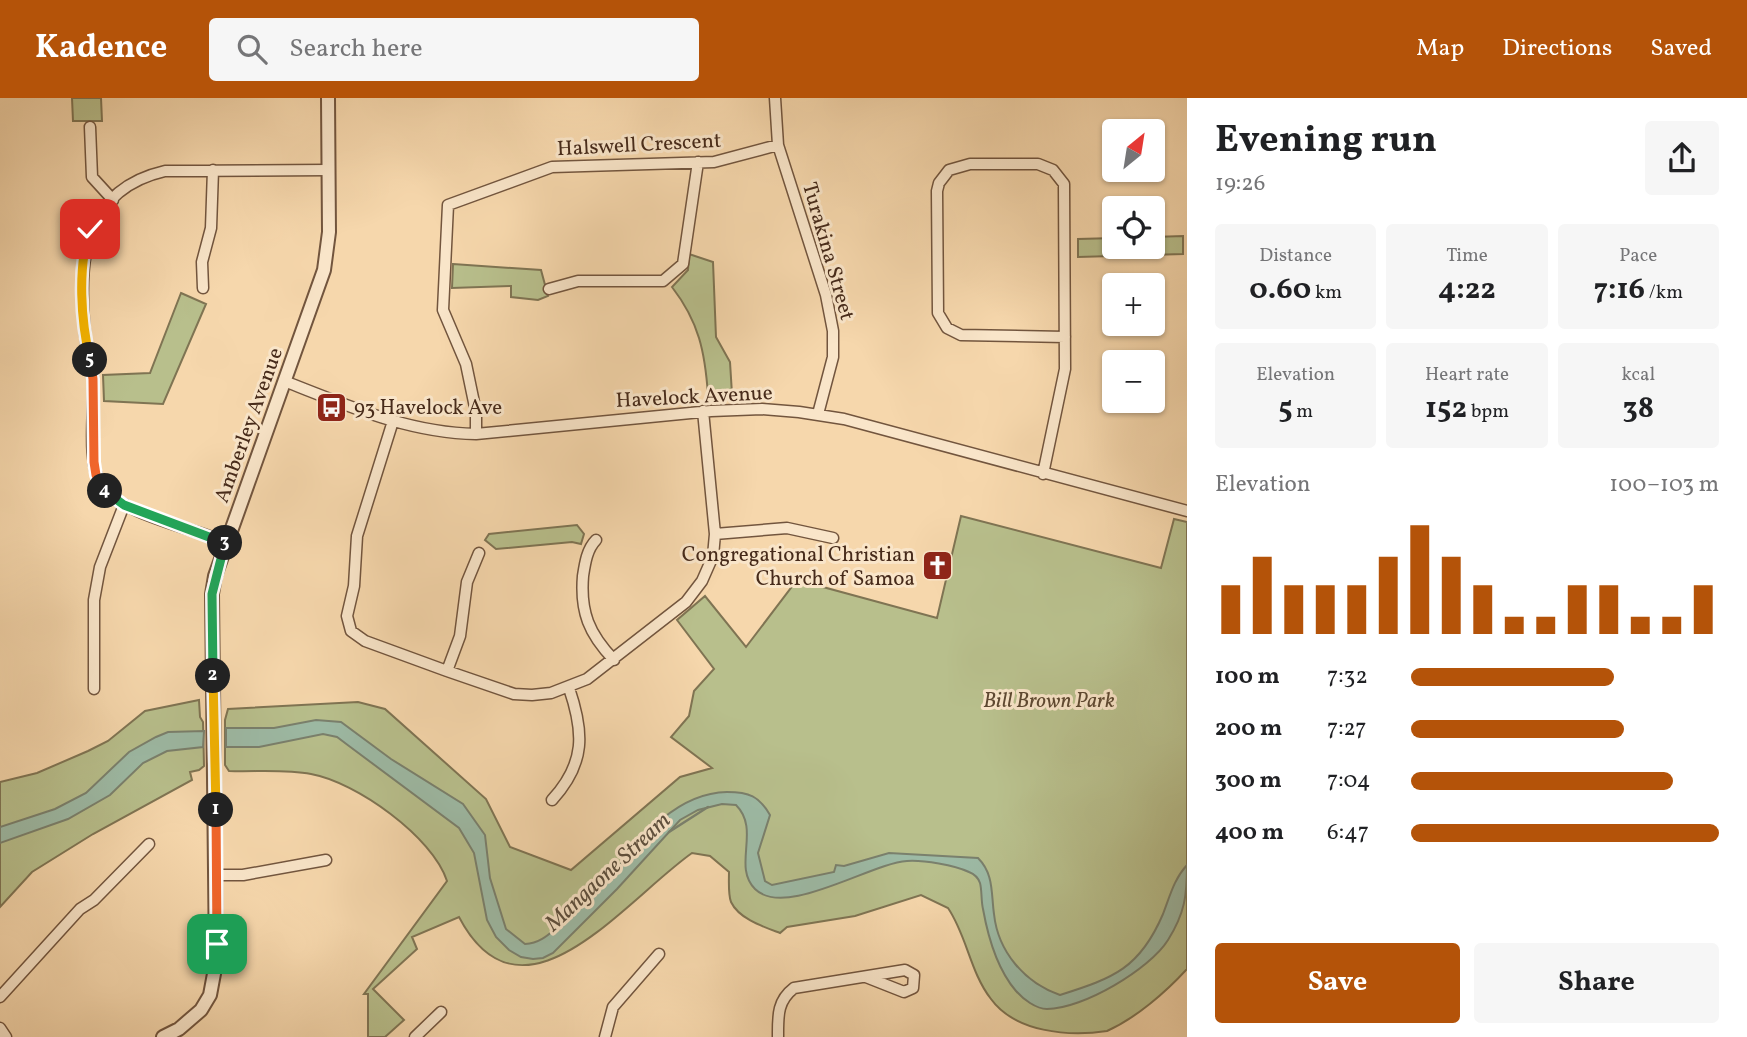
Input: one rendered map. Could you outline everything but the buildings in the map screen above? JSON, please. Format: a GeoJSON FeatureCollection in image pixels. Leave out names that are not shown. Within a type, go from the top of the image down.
{"type":"FeatureCollection","features":[{"type":"Feature","properties":{"kind":"street","name":"Amberley Avenue"},"geometry":{"type":"LineString","coordinates":[[163,1037],[191,1021],[210,995],[216,963],[212,594],[226,541],[327,255],[328,98]]}},
{"type":"Feature","properties":{"kind":"street","name":"Turakina Street"},"geometry":{"type":"LineString","coordinates":[[775,98],[778,145],[826,295],[832,323],[833,357],[818,414]]}},
{"type":"Feature","properties":{"kind":"street"},"geometry":{"type":"LineString","coordinates":[[90,127],[92,177],[113,200]]}},
{"type":"Feature","properties":{"kind":"street","name":"Halswell Crescent"},"geometry":{"type":"LineString","coordinates":[[476,434],[476,412],[466,364],[443,310],[448,205],[552,167],[732,159],[778,145]]}},
{"type":"Feature","properties":{"kind":"street"},"geometry":{"type":"LineString","coordinates":[[548,289],[578,281],[663,281],[683,264],[698,162]]}},
{"type":"Feature","properties":{"kind":"street"},"geometry":{"type":"LineString","coordinates":[[1043,474],[1065,369],[1065,337],[1065,191],[1054,170],[1038,164],[970,164],[949,170],[939,183],[937,191],[938,313],[943,323],[961,335],[1065,337]]}},
{"type":"Feature","properties":{"kind":"street"},"geometry":{"type":"LineString","coordinates":[[203,288],[202,262],[211,228],[213,170]]}},
{"type":"Feature","properties":{"kind":"street"},"geometry":{"type":"LineString","coordinates":[[226,541],[124,505],[107,493],[96,475],[93,379],[85,332],[83,264],[86,240],[97,218],[113,200],[140,178],[151,174],[165,171],[329,170]]}},
{"type":"Feature","properties":{"kind":"street","name":"Havelock Avenue"},"geometry":{"type":"LineString","coordinates":[[284,381],[393,421],[434,432],[476,434],[703,411],[762,409],[818,414],[1187,511]]}},
{"type":"Feature","properties":{"kind":"street"},"geometry":{"type":"LineString","coordinates":[[393,421],[357,536],[354,586],[347,616],[351,631],[365,641],[514,694],[551,694],[587,679],[614,660],[695,592],[710,563],[715,534],[703,411]]}},
{"type":"Feature","properties":{"kind":"street"},"geometry":{"type":"LineString","coordinates":[[94,689],[94,600],[100,568],[124,505]]}},
{"type":"Feature","properties":{"kind":"street"},"geometry":{"type":"LineString","coordinates":[[715,534],[787,528],[833,538]]}},
{"type":"Feature","properties":{"kind":"street"},"geometry":{"type":"LineString","coordinates":[[596,540],[584,570],[584,616],[614,660]]}},
{"type":"Feature","properties":{"kind":"street"},"geometry":{"type":"LineString","coordinates":[[447,671],[460,636],[467,582],[479,553]]}},
{"type":"Feature","properties":{"kind":"street"},"geometry":{"type":"LineString","coordinates":[[552,800],[565,786],[581,741],[579,718],[569,688]]}},
{"type":"Feature","properties":{"kind":"street"},"geometry":{"type":"LineString","coordinates":[[0,998],[80,909],[94,900],[149,844]]}},
{"type":"Feature","properties":{"kind":"street"},"geometry":{"type":"LineString","coordinates":[[217,875],[243,875],[326,860]]}},
{"type":"Feature","properties":{"kind":"street"},"geometry":{"type":"LineString","coordinates":[[605,1037],[613,1007],[659,954]]}},
{"type":"Feature","properties":{"kind":"street"},"geometry":{"type":"LineString","coordinates":[[778,1037],[778,1015],[782,997],[794,988],[866,977]]}},
{"type":"Feature","properties":{"kind":"street"},"geometry":{"type":"LineString","coordinates":[[415,1037],[441,1012]]}},
{"type":"Feature","properties":{"kind":"street"},"geometry":{"type":"LineString","coordinates":[[0,1028],[6,1037]]}},
{"type":"Feature","properties":{"kind":"green space"},"geometry":{"type":"Polygon","coordinates":[[[72,98],[101,98],[102,121],[73,121],[72,98]]]}},
{"type":"Feature","properties":{"kind":"green space"},"geometry":{"type":"Polygon","coordinates":[[[1183,236],[1183,254],[1165,255],[1165,237],[1183,236]]]}},
{"type":"Feature","properties":{"kind":"green space"},"geometry":{"type":"Polygon","coordinates":[[[1102,238],[1102,256],[1078,257],[1078,239],[1102,238]]]}},
{"type":"Feature","properties":{"kind":"green space"},"geometry":{"type":"Polygon","coordinates":[[[689,254],[713,262],[716,337],[730,362],[732,394],[708,395],[699,338],[689,313],[672,287],[688,270],[689,254]]]}},
{"type":"Feature","properties":{"kind":"green space"},"geometry":{"type":"Polygon","coordinates":[[[453,264],[541,270],[548,296],[538,300],[511,297],[511,286],[452,288],[453,264]]]}},
{"type":"Feature","properties":{"kind":"green space"},"geometry":{"type":"Polygon","coordinates":[[[181,293],[206,304],[163,404],[104,401],[103,375],[150,373],[181,293]]]}},
{"type":"Feature","properties":{"kind":"green space","name":"Bill Brown Park"},"geometry":{"type":"Polygon","coordinates":[[[961,516],[1161,568],[1174,519],[1187,522],[1187,969],[1160,995],[1140,1012],[1107,1031],[1076,1033],[1043,1030],[1014,1019],[991,999],[978,977],[960,930],[948,908],[921,895],[855,916],[787,927],[780,933],[753,922],[740,913],[730,899],[729,872],[710,856],[692,853],[605,926],[574,948],[542,962],[512,964],[484,951],[459,917],[412,937],[417,949],[373,989],[404,1020],[385,1037],[368,1037],[368,994],[364,994],[447,881],[439,864],[410,830],[391,814],[349,788],[329,779],[301,772],[229,771],[225,765],[225,720],[228,709],[358,702],[385,709],[486,799],[510,847],[571,870],[680,777],[712,768],[671,737],[689,716],[694,691],[714,669],[677,620],[705,596],[746,647],[797,580],[937,618],[961,516]]]}},
{"type":"Feature","properties":{"kind":"green space"},"geometry":{"type":"Polygon","coordinates":[[[577,525],[584,534],[581,544],[572,542],[496,549],[485,540],[489,534],[577,525]]]}},
{"type":"Feature","properties":{"kind":"green space"},"geometry":{"type":"Polygon","coordinates":[[[199,700],[203,722],[204,766],[190,772],[192,780],[93,834],[32,872],[0,907],[0,782],[37,773],[88,751],[108,741],[145,711],[199,700]]]}},
{"type":"Feature","properties":{"kind":"shaded area"},"geometry":{"type":"Polygon","coordinates":[[[316,720],[341,722],[391,759],[463,804],[485,835],[490,878],[506,929],[525,944],[544,937],[582,906],[636,844],[662,819],[692,800],[727,792],[753,796],[770,815],[758,853],[765,881],[772,885],[834,872],[836,865],[844,866],[889,853],[978,858],[989,877],[997,928],[1007,953],[1035,983],[1060,995],[1096,983],[1135,959],[1154,932],[1176,882],[1187,865],[1184,904],[1168,940],[1147,963],[1131,975],[1079,1002],[1043,1009],[1022,997],[1004,973],[988,931],[980,883],[973,874],[955,867],[907,861],[872,870],[807,894],[786,898],[769,896],[755,889],[749,880],[743,815],[736,805],[722,804],[698,810],[680,820],[553,953],[543,958],[521,957],[496,937],[487,920],[474,853],[459,828],[337,737],[323,734],[259,747],[226,747],[226,728],[274,728],[316,720]]]}},
{"type":"Feature","properties":{"kind":"shaded area"},"geometry":{"type":"Polygon","coordinates":[[[204,731],[203,747],[167,751],[143,763],[110,795],[68,819],[0,843],[0,827],[55,809],[86,793],[129,752],[156,737],[168,732],[204,731]]]}},
{"type":"Feature","properties":{"kind":"waterway","name":"Mangaone Stream"},"geometry":{"type":"LineString","coordinates":[[669,832],[708,807]]}},
{"type":"Feature","properties":{"kind":"place","name":"93 Havelock Ave"},"geometry":{"type":"Point","coordinates":[331,407]}},
{"type":"Feature","properties":{"kind":"place","name":"Congregational Christian Church of Samoa"},"geometry":{"type":"Point","coordinates":[938,566]}},
{"type":"Feature","properties":{"kind":"route"},"geometry":{"type":"LineString","coordinates":[[90,229],[83,264],[85,332],[93,379],[96,475],[107,493],[124,505],[226,541],[212,594],[217,944]]}}]}
